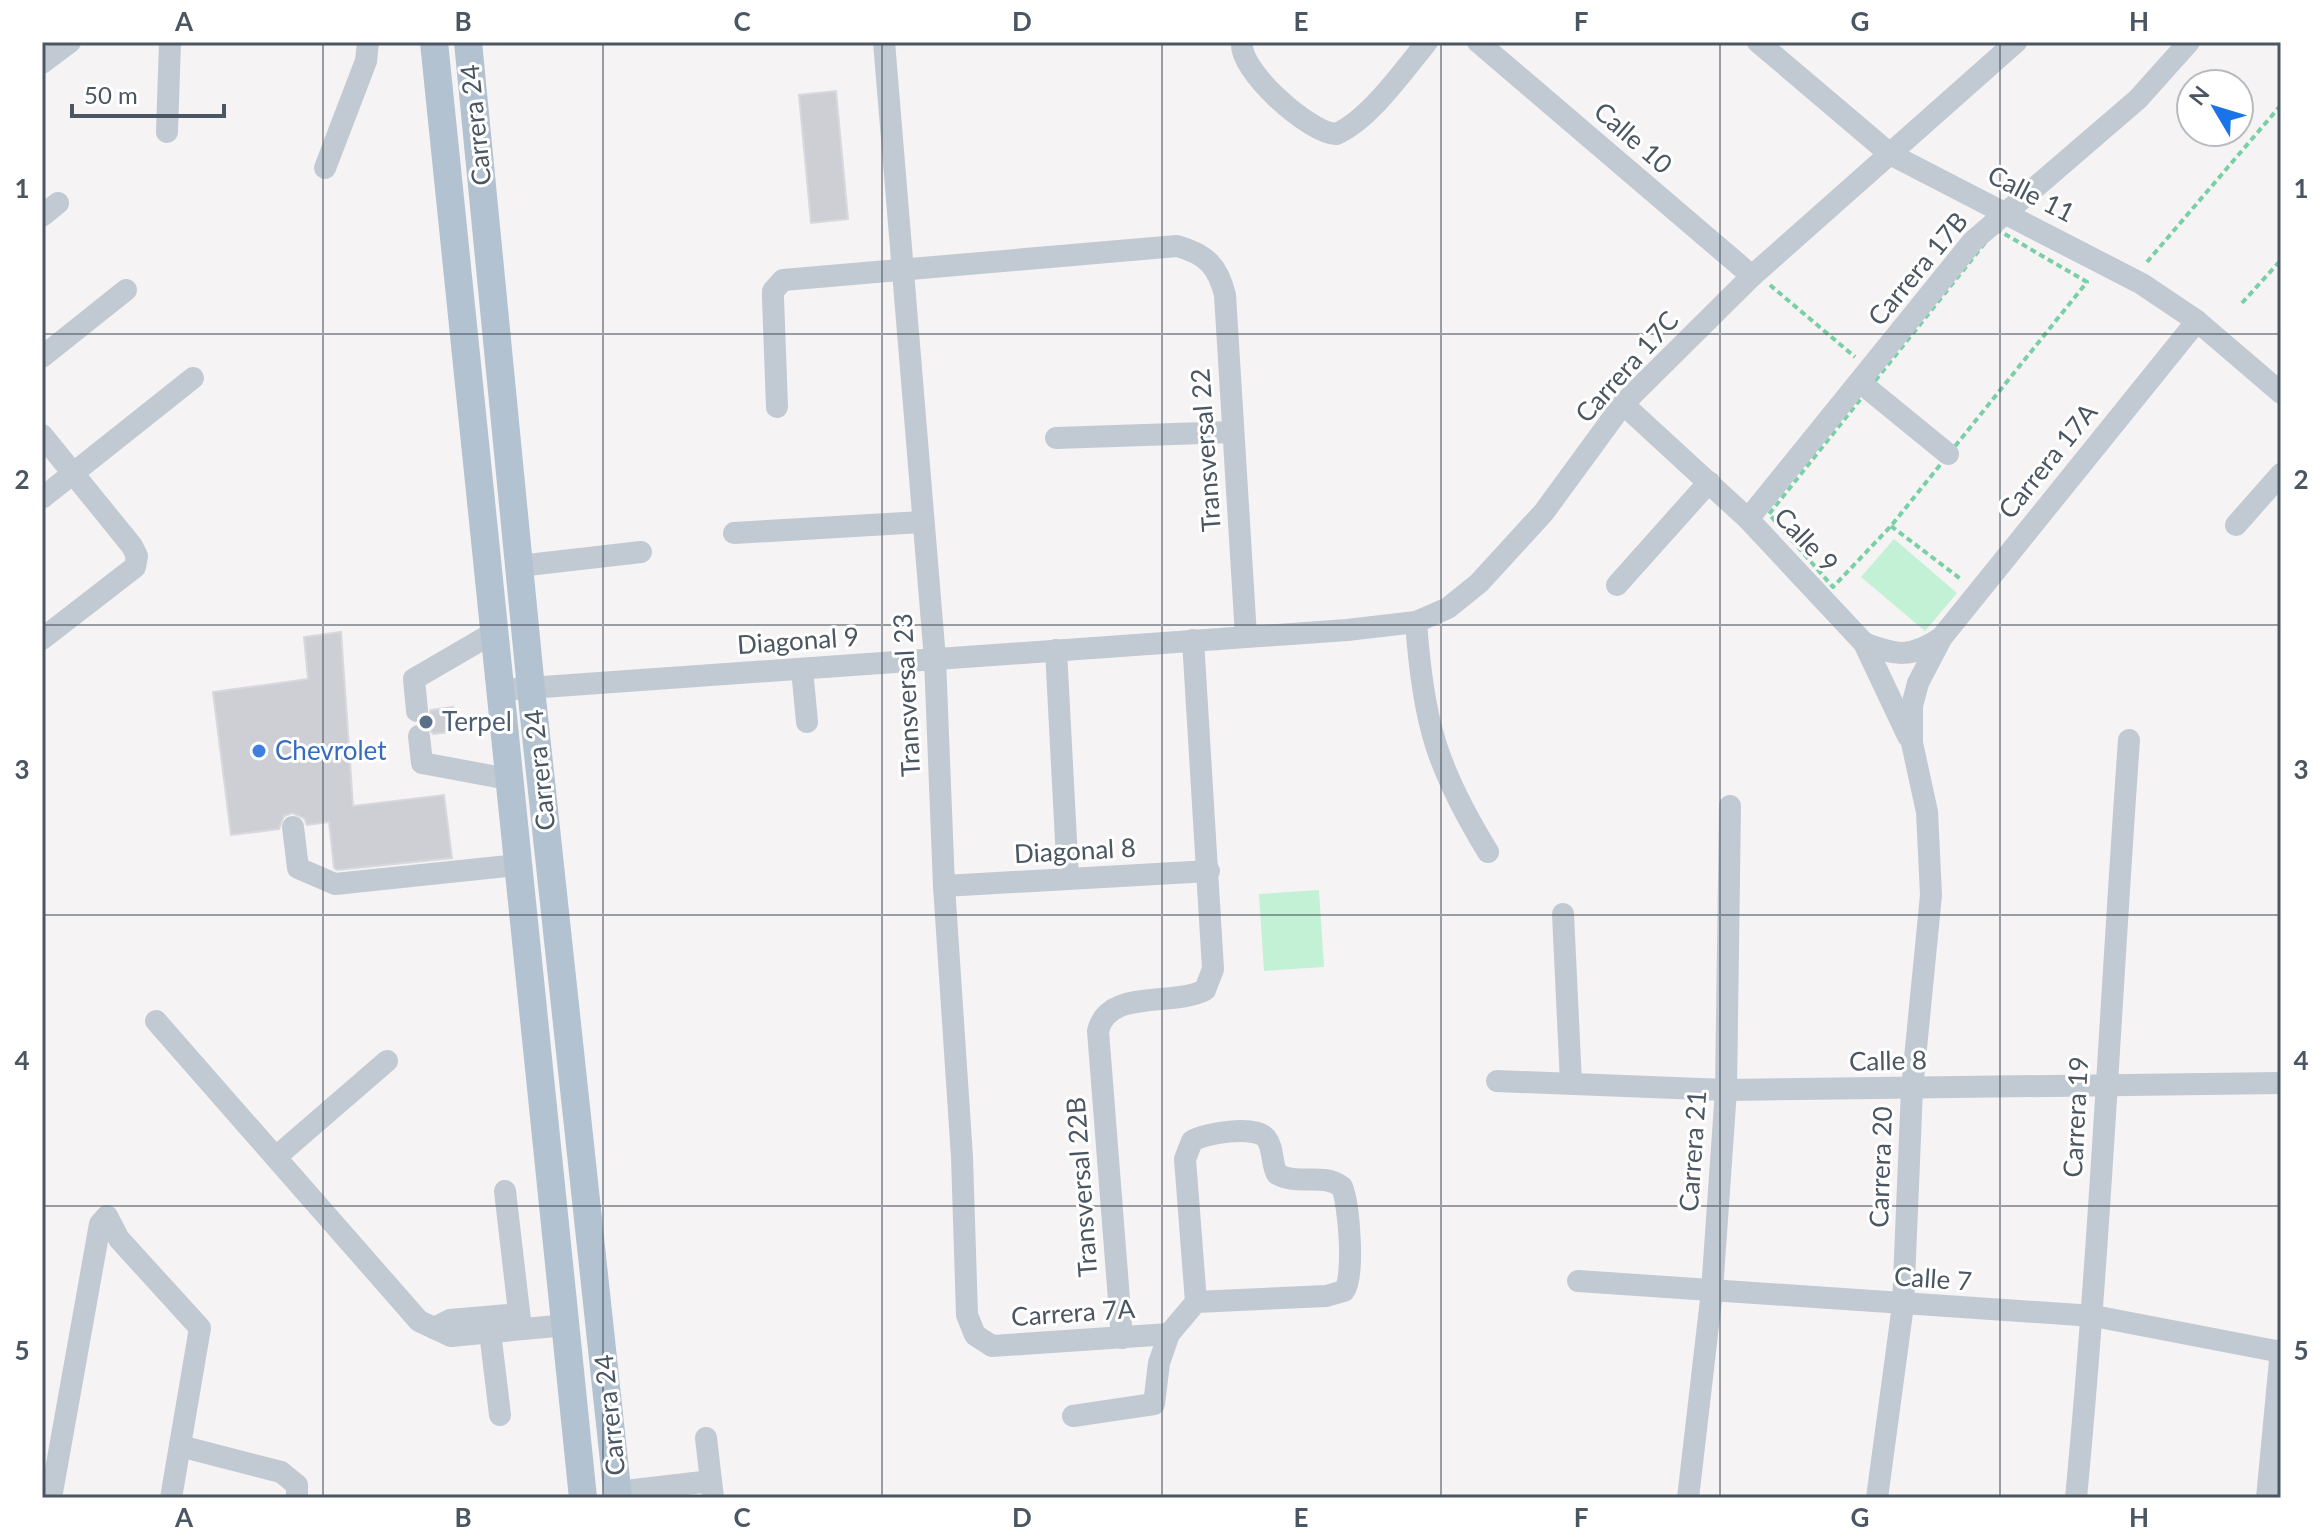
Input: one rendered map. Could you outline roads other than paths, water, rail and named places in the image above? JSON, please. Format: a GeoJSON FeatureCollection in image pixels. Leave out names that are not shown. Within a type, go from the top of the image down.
{"type":"FeatureCollection","features":[{"type":"Feature","properties":{"kind":"main road","name":"Carrera 24"},"geometry":{"type":"LineString","coordinates":[[434,42],[583,1498]]}},
{"type":"Feature","properties":{"kind":"main road","name":"Carrera 24"},"geometry":{"type":"LineString","coordinates":[[468,42],[531,689],[632,1494]]}},
{"type":"Feature","properties":{"kind":"street"},"geometry":{"type":"LineString","coordinates":[[42,63],[70,42]]}},
{"type":"Feature","properties":{"kind":"street"},"geometry":{"type":"LineString","coordinates":[[167,132],[170,42]]}},
{"type":"Feature","properties":{"kind":"street"},"geometry":{"type":"LineString","coordinates":[[325,168],[366,61],[368,42]]}},
{"type":"Feature","properties":{"kind":"street","name":"Transversal 23"},"geometry":{"type":"LineString","coordinates":[[884,42],[935,659],[944,886],[962,1157],[967,1315],[975,1335],[983,1341]]}},
{"type":"Feature","properties":{"kind":"street"},"geometry":{"type":"LineString","coordinates":[[1242,42],[1242,56],[1258,79],[1315,129],[1336,134],[1352,124],[1427,42]]}},
{"type":"Feature","properties":{"kind":"street","name":"Calle 10"},"geometry":{"type":"LineString","coordinates":[[1478,42],[1754,275]]}},
{"type":"Feature","properties":{"kind":"street","name":"Calle 11"},"geometry":{"type":"LineString","coordinates":[[1758,42],[1890,154],[2142,284],[2197,321],[2281,393]]}},
{"type":"Feature","properties":{"kind":"street","name":"Carrera 17C"},"geometry":{"type":"LineString","coordinates":[[1246,636],[1416,622],[1448,608],[1479,583],[1544,512],[1623,404],[1754,275],[2015,42]]}},
{"type":"Feature","properties":{"kind":"street","name":"Carrera 17B"},"geometry":{"type":"LineString","coordinates":[[1748,519],[1865,379],[1973,241],[2138,99],[2189,42]]}},
{"type":"Feature","properties":{"kind":"street","name":"Transversal 22"},"geometry":{"type":"LineString","coordinates":[[901,270],[1177,246],[1197,251],[1211,263],[1220,276],[1225,295],[1246,636]]}},
{"type":"Feature","properties":{"kind":"street"},"geometry":{"type":"LineString","coordinates":[[777,407],[773,298],[777,286],[790,278],[901,270]]}},
{"type":"Feature","properties":{"kind":"street"},"geometry":{"type":"LineString","coordinates":[[42,357],[126,290]]}},
{"type":"Feature","properties":{"kind":"street","name":"Carrera 17A"},"geometry":{"type":"LineString","coordinates":[[1912,743],[1912,706],[1918,683],[1942,637],[2197,321]]}},
{"type":"Feature","properties":{"kind":"street"},"geometry":{"type":"LineString","coordinates":[[42,498],[193,378]]}},
{"type":"Feature","properties":{"kind":"street"},"geometry":{"type":"LineString","coordinates":[[1865,379],[1948,454]]}},
{"type":"Feature","properties":{"kind":"street","name":"Calle 9"},"geometry":{"type":"LineString","coordinates":[[1623,404],[1748,519],[1864,643],[1912,743]]}},
{"type":"Feature","properties":{"kind":"street"},"geometry":{"type":"LineString","coordinates":[[1056,438],[1233,432]]}},
{"type":"Feature","properties":{"kind":"street"},"geometry":{"type":"LineString","coordinates":[[42,435],[137,556],[135,567],[42,639]]}},
{"type":"Feature","properties":{"kind":"street"},"geometry":{"type":"LineString","coordinates":[[2236,525],[2281,474]]}},
{"type":"Feature","properties":{"kind":"street"},"geometry":{"type":"LineString","coordinates":[[1617,585],[1709,482]]}},
{"type":"Feature","properties":{"kind":"street"},"geometry":{"type":"LineString","coordinates":[[734,533],[922,522]]}},
{"type":"Feature","properties":{"kind":"street"},"geometry":{"type":"LineString","coordinates":[[519,566],[641,552]]}},
{"type":"Feature","properties":{"kind":"street"},"geometry":{"type":"LineString","coordinates":[[1416,622],[1421,687],[1432,742],[1456,799],[1488,852]]}},
{"type":"Feature","properties":{"kind":"street"},"geometry":{"type":"LineString","coordinates":[[417,711],[414,679],[493,633]]}},
{"type":"Feature","properties":{"kind":"street","name":"Diagonal 9"},"geometry":{"type":"LineString","coordinates":[[498,690],[1246,636]]}},
{"type":"Feature","properties":{"kind":"street","name":"Carrera 17A"},"geometry":{"type":"LineString","coordinates":[[1864,643],[1895,655],[1925,649],[1942,637]]}},
{"type":"Feature","properties":{"kind":"street"},"geometry":{"type":"LineString","coordinates":[[1193,640],[1209,871]]}},
{"type":"Feature","properties":{"kind":"street"},"geometry":{"type":"LineString","coordinates":[[1056,650],[1068,879]]}},
{"type":"Feature","properties":{"kind":"street"},"geometry":{"type":"LineString","coordinates":[[802,669],[807,722]]}},
{"type":"Feature","properties":{"kind":"street"},"geometry":{"type":"LineString","coordinates":[[419,736],[422,763],[508,779]]}},
{"type":"Feature","properties":{"kind":"street","name":"Carrera 19"},"geometry":{"type":"LineString","coordinates":[[2076,1498],[2094,1316],[2105,1087],[2129,740]]}},
{"type":"Feature","properties":{"kind":"street","name":"Carrera 20"},"geometry":{"type":"LineString","coordinates":[[1877,1498],[1903,1305],[1912,1089],[1931,895],[1927,812],[1912,743]]}},
{"type":"Feature","properties":{"kind":"street","name":"Carrera 21"},"geometry":{"type":"LineString","coordinates":[[1688,1498],[1712,1291],[1726,1090],[1730,806]]}},
{"type":"Feature","properties":{"kind":"street"},"geometry":{"type":"LineString","coordinates":[[293,827],[298,868],[335,884],[517,865]]}},
{"type":"Feature","properties":{"kind":"street","name":"Diagonal 8"},"geometry":{"type":"LineString","coordinates":[[944,886],[1209,871]]}},
{"type":"Feature","properties":{"kind":"street","name":"Transversal 22B"},"geometry":{"type":"LineString","coordinates":[[1122,1338],[1098,1031],[1101,1018],[1113,1007],[1184,999],[1205,990],[1213,969],[1209,871]]}},
{"type":"Feature","properties":{"kind":"street"},"geometry":{"type":"LineString","coordinates":[[1563,914],[1571,1083]]}},
{"type":"Feature","properties":{"kind":"street"},"geometry":{"type":"LineString","coordinates":[[156,1021],[419,1321],[451,1336],[490,1332],[520,1322]]}},
{"type":"Feature","properties":{"kind":"street"},"geometry":{"type":"LineString","coordinates":[[276,1157],[387,1061]]}},
{"type":"Feature","properties":{"kind":"street","name":"Calle 8"},"geometry":{"type":"LineString","coordinates":[[1497,1081],[1726,1090],[2281,1083]]}},
{"type":"Feature","properties":{"kind":"street"},"geometry":{"type":"LineString","coordinates":[[1073,1416],[1154,1404],[1159,1363],[1169,1334],[1196,1302],[1185,1159],[1192,1141],[1208,1134],[1259,1133],[1267,1139],[1277,1174],[1290,1179],[1334,1181],[1342,1187],[1347,1208],[1349,1280],[1344,1291],[1326,1296],[1196,1302]]}},
{"type":"Feature","properties":{"kind":"street"},"geometry":{"type":"LineString","coordinates":[[505,1191],[520,1322]]}},
{"type":"Feature","properties":{"kind":"street"},"geometry":{"type":"LineString","coordinates":[[51,1498],[100,1224],[107,1216],[119,1239],[200,1328],[171,1498]]}},
{"type":"Feature","properties":{"kind":"street","name":"Calle 7"},"geometry":{"type":"LineString","coordinates":[[1578,1281],[2094,1316],[2281,1352]]}},
{"type":"Feature","properties":{"kind":"street"},"geometry":{"type":"LineString","coordinates":[[434,1328],[450,1320],[520,1322],[565,1318]]}},
{"type":"Feature","properties":{"kind":"street"},"geometry":{"type":"LineString","coordinates":[[490,1332],[500,1415]]}},
{"type":"Feature","properties":{"kind":"street","name":"Carrera 7A"},"geometry":{"type":"LineString","coordinates":[[983,1341],[1008,1347],[1169,1334]]}},
{"type":"Feature","properties":{"kind":"street"},"geometry":{"type":"LineString","coordinates":[[2267,1498],[2281,1352]]}},
{"type":"Feature","properties":{"kind":"street"},"geometry":{"type":"LineString","coordinates":[[632,1494],[712,1489],[706,1438]]}},
{"type":"Feature","properties":{"kind":"street"},"geometry":{"type":"LineString","coordinates":[[180,1446],[281,1472],[297,1485],[297,1498]]}},
{"type":"Feature","properties":{"kind":"place","name":"Terpel"},"geometry":{"type":"Point","coordinates":[426,722]}},
{"type":"Feature","properties":{"kind":"place","name":"Chevrolet"},"geometry":{"type":"Point","coordinates":[259,751]}}]}
